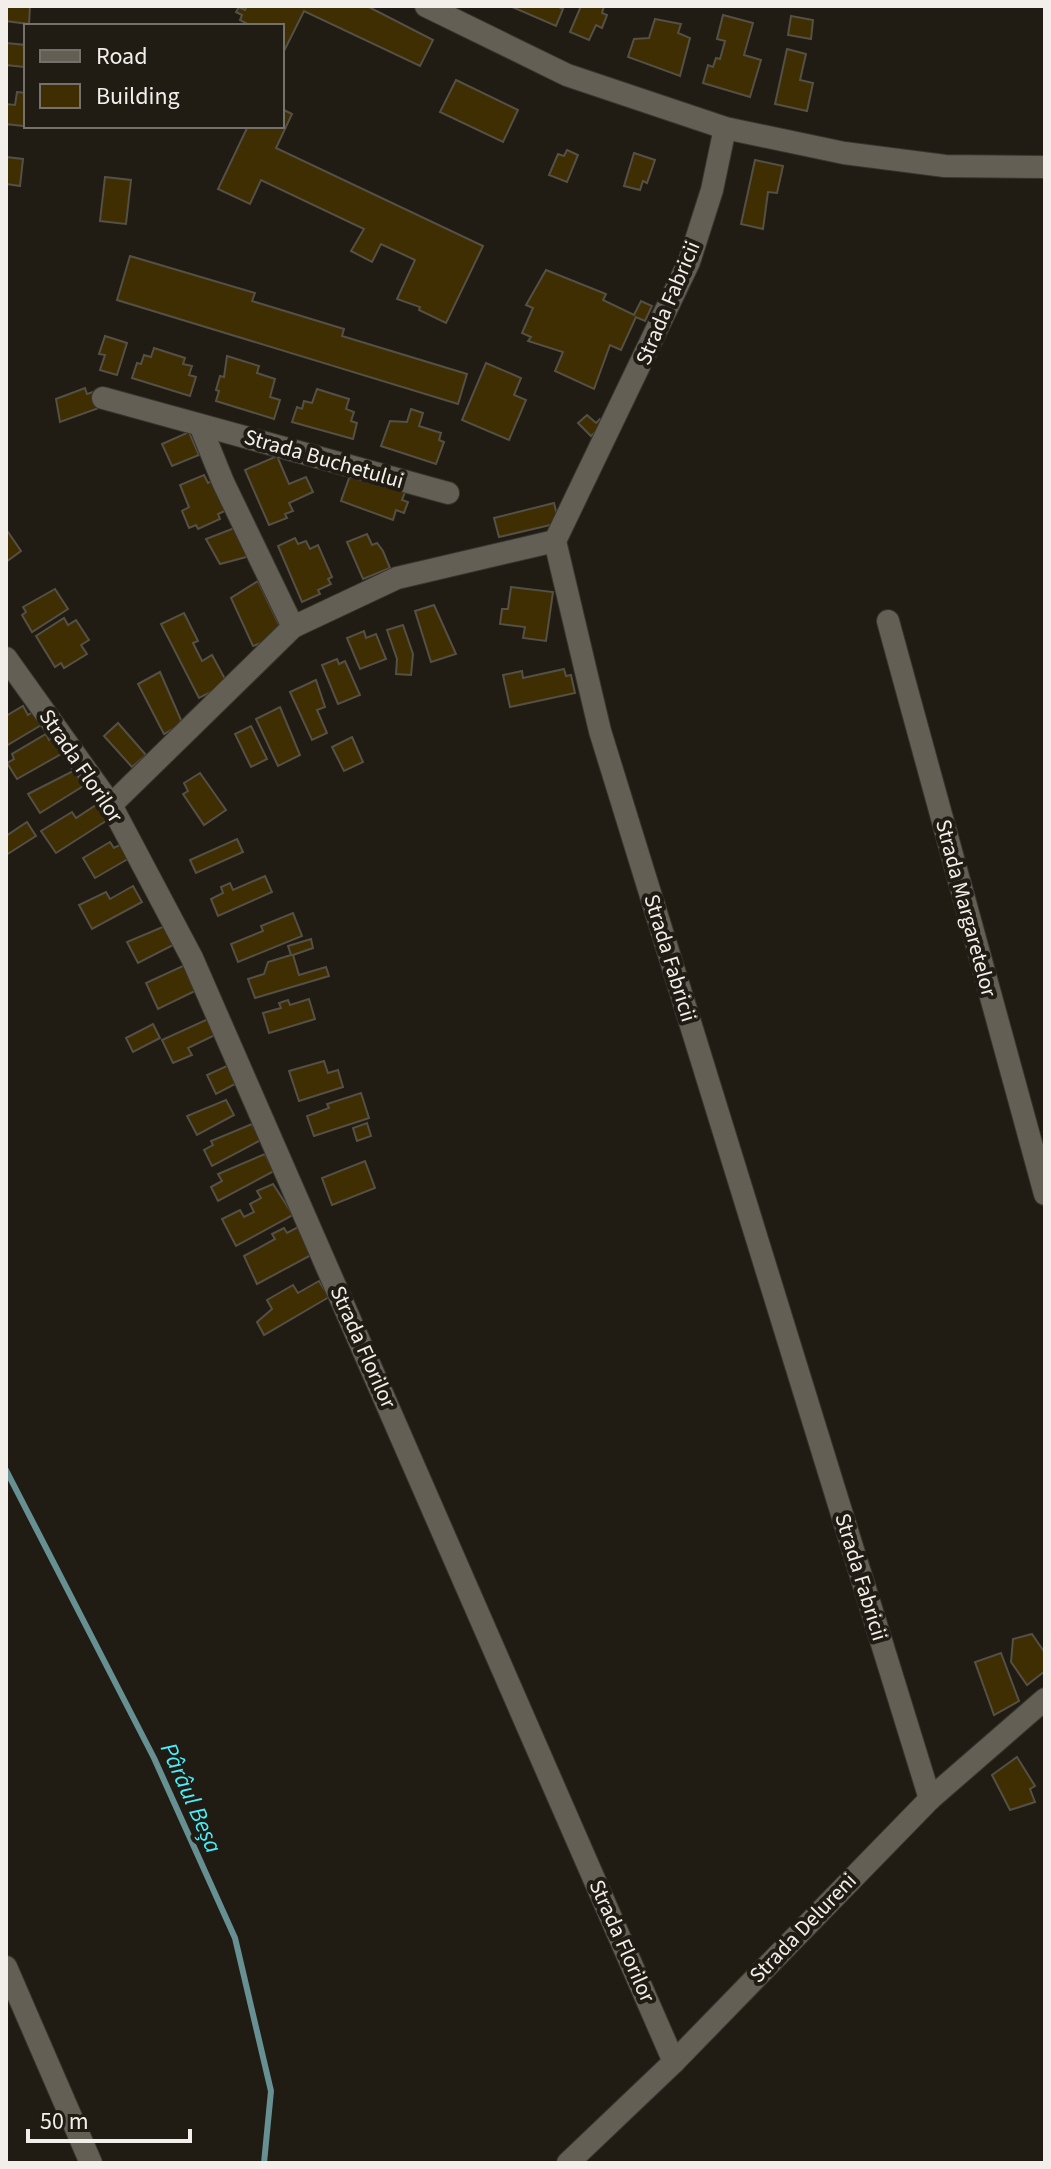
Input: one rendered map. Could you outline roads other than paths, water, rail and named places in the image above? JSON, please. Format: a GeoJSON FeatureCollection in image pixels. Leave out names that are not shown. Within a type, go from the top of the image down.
{"type":"FeatureCollection","features":[{"type":"Feature","properties":{"kind":"street"},"geometry":{"type":"LineString","coordinates":[[426,6],[567,75],[725,128],[844,153],[945,166],[1045,167]]}},
{"type":"Feature","properties":{"kind":"street","name":"Strada Fabricii"},"geometry":{"type":"LineString","coordinates":[[725,128],[712,190],[689,262],[555,541],[600,731],[930,1799]]}},
{"type":"Feature","properties":{"kind":"street","name":"Strada Buchetului"},"geometry":{"type":"LineString","coordinates":[[103,398],[448,493]]}},
{"type":"Feature","properties":{"kind":"street","name":"Strada Buchetului"},"geometry":{"type":"LineString","coordinates":[[200,425],[223,482],[293,627]]}},
{"type":"Feature","properties":{"kind":"street"},"geometry":{"type":"LineString","coordinates":[[111,805],[293,627],[397,578],[555,541]]}},
{"type":"Feature","properties":{"kind":"street","name":"Strada Margaretelor"},"geometry":{"type":"LineString","coordinates":[[888,621],[1045,1194]]}},
{"type":"Feature","properties":{"kind":"street","name":"Strada Florilor"},"geometry":{"type":"LineString","coordinates":[[6,658],[111,805],[192,958],[674,2062]]}},
{"type":"Feature","properties":{"kind":"street","name":"Strada Delureni"},"geometry":{"type":"LineString","coordinates":[[568,2163],[674,2062],[930,1799],[1045,1699]]}},
{"type":"Feature","properties":{"kind":"street"},"geometry":{"type":"LineString","coordinates":[[6,1967],[91,2163]]}},
{"type":"Feature","properties":{"kind":"waterway","name":"Pârâul Beșa"},"geometry":{"type":"LineString","coordinates":[[6,1470],[154,1758],[235,1938],[271,2091],[264,2163]]}}]}
